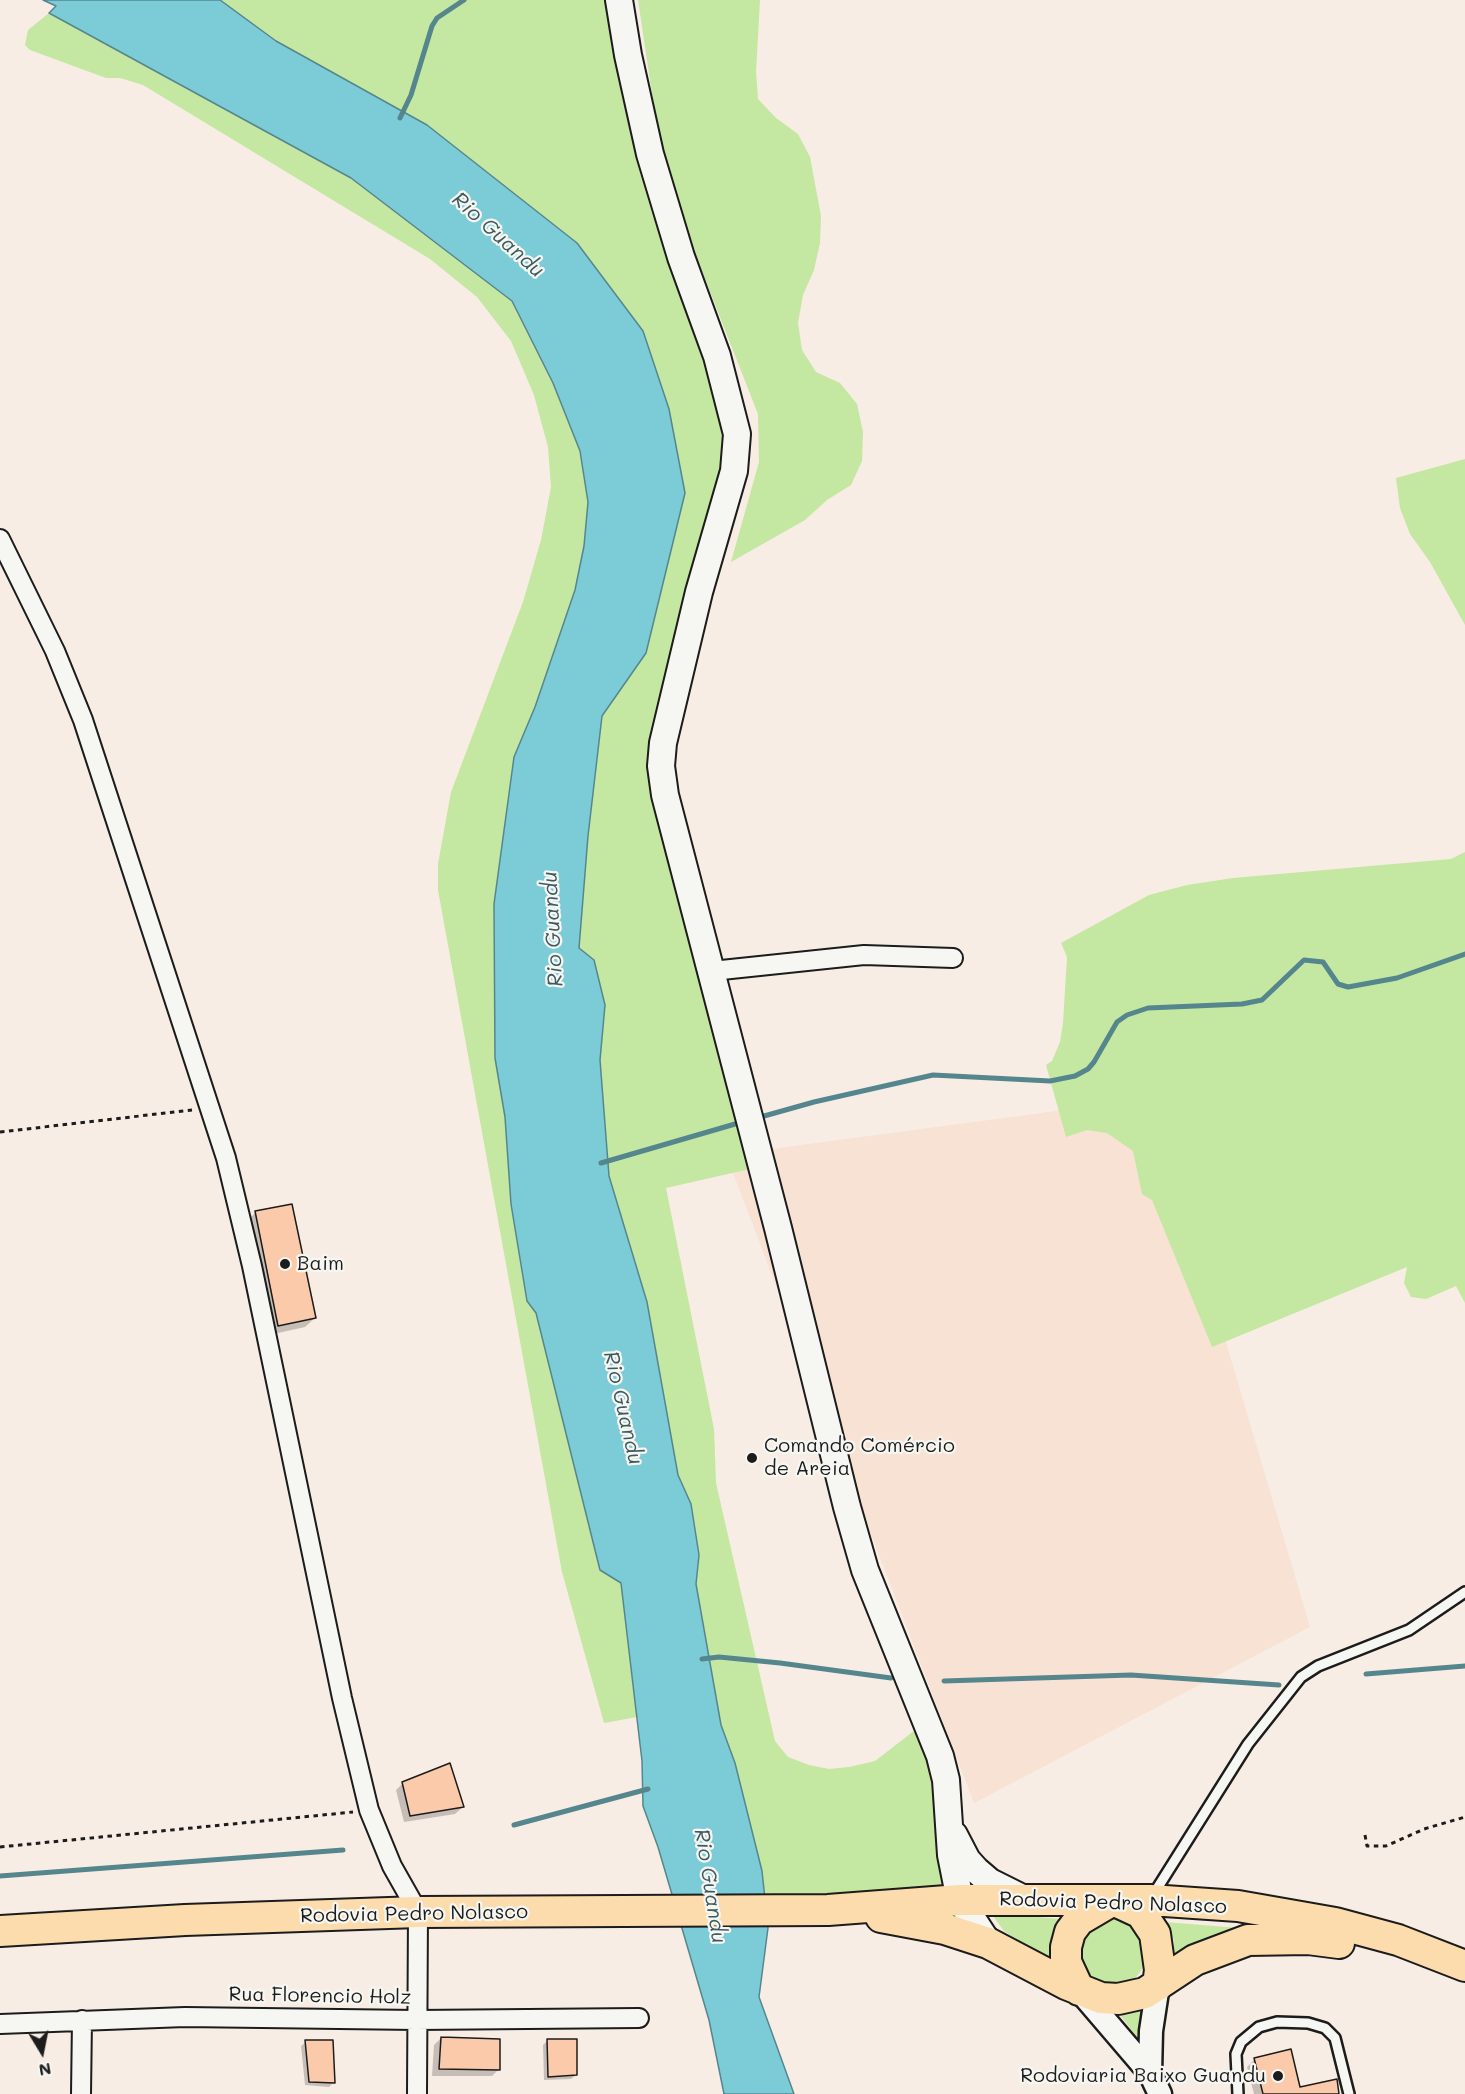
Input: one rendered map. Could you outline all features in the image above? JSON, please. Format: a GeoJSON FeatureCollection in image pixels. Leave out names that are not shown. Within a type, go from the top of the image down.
{"type":"FeatureCollection","features":[{"type":"Feature","properties":{"kind":"highway","name":"Rodovia Pedro Nolasco"},"geometry":{"type":"LineString","coordinates":[[0,1931],[185,1920],[418,1912],[822,1910],[960,1900],[1150,1900],[1238,1906],[1335,1923],[1398,1940],[1464,1965]]}},
{"type":"Feature","properties":{"kind":"highway"},"geometry":{"type":"LineString","coordinates":[[1113,1900],[1141,1913],[1155,1934],[1160,1970],[1158,1985],[1145,1993],[1118,1999],[1101,1998],[1079,1990],[1066,1962],[1066,1947],[1070,1932],[1079,1920],[1113,1900]]}},
{"type":"Feature","properties":{"kind":"highway","name":"Rodovia Pedro Nolasco"},"geometry":{"type":"LineString","coordinates":[[822,1910],[920,1923],[988,1943],[1079,1990]]}},
{"type":"Feature","properties":{"kind":"highway","name":"Rodovia Pedro Nolasco"},"geometry":{"type":"LineString","coordinates":[[1158,1985],[1195,1960],[1223,1947],[1248,1940],[1274,1938],[1308,1939],[1464,1965]]}},
{"type":"Feature","properties":{"kind":"main road"},"geometry":{"type":"LineString","coordinates":[[619,0],[628,55],[650,154],[681,257],[717,356],[737,434],[734,471],[699,592],[663,743],[661,766],[676,839],[748,1121],[778,1228],[850,1518],[865,1570],[935,1738],[946,1780],[951,1855],[960,1900],[988,1943]]}},
{"type":"Feature","properties":{"kind":"main road"},"geometry":{"type":"LineString","coordinates":[[948,1820],[959,1848],[976,1870],[990,1882],[1024,1899]]}},
{"type":"Feature","properties":{"kind":"street"},"geometry":{"type":"LineString","coordinates":[[0,539],[54,651],[83,720],[211,1108],[252,1266],[342,1698],[369,1810],[392,1866],[418,1912],[417,2094]]}},
{"type":"Feature","properties":{"kind":"street"},"geometry":{"type":"LineString","coordinates":[[711,971],[864,955],[954,958]]}},
{"type":"Feature","properties":{"kind":"street"},"geometry":{"type":"LineString","coordinates":[[1150,2073],[1151,2031],[1158,1985]]}},
{"type":"Feature","properties":{"kind":"street"},"geometry":{"type":"LineString","coordinates":[[1079,1990],[1150,2073],[1160,2094]]}},
{"type":"Feature","properties":{"kind":"street","name":"Rua Florencio Holz"},"geometry":{"type":"LineString","coordinates":[[0,2024],[185,2017],[416,2020],[639,2018]]}},
{"type":"Feature","properties":{"kind":"street"},"geometry":{"type":"LineString","coordinates":[[81,2094],[82,2020]]}},
{"type":"Feature","properties":{"kind":"lane"},"geometry":{"type":"LineString","coordinates":[[1150,1900],[1248,1744],[1301,1677],[1318,1666],[1409,1630],[1465,1592]]}},
{"type":"Feature","properties":{"kind":"lane"},"geometry":{"type":"LineString","coordinates":[[1238,2094],[1236,2054],[1240,2042],[1259,2026],[1277,2022],[1308,2023],[1324,2028],[1335,2038],[1349,2094]]}},
{"type":"Feature","properties":{"kind":"path"},"geometry":{"type":"LineString","coordinates":[[0,1132],[211,1108]]}},
{"type":"Feature","properties":{"kind":"path"},"geometry":{"type":"LineString","coordinates":[[0,1847],[369,1810]]}},
{"type":"Feature","properties":{"kind":"path"},"geometry":{"type":"LineString","coordinates":[[1365,1835],[1367,1846],[1386,1846],[1424,1829],[1465,1817]]}},
{"type":"Feature","properties":{"kind":"shaded area"},"geometry":{"type":"Polygon","coordinates":[[[1154,1098],[1310,1627],[974,1803],[726,1155],[1154,1098]]]}},
{"type":"Feature","properties":{"kind":"green space"},"geometry":{"type":"Polygon","coordinates":[[[220,0],[612,0],[636,159],[652,213],[729,406],[734,432],[653,753],[750,1169],[666,1188],[714,1429],[716,1483],[775,1741],[788,1757],[829,1769],[875,1761],[919,1727],[927,1745],[953,1894],[765,1902],[735,1763],[721,1725],[696,1584],[699,1555],[691,1504],[678,1475],[647,1302],[609,1176],[600,1060],[605,1005],[579,948],[588,836],[602,716],[621,687],[685,493],[669,409],[643,331],[577,243],[427,125],[275,41],[220,0]]]}},
{"type":"Feature","properties":{"kind":"green space"},"geometry":{"type":"Polygon","coordinates":[[[638,0],[760,0],[756,72],[758,99],[776,118],[798,134],[810,157],[821,216],[820,243],[814,270],[803,295],[798,323],[802,350],[816,372],[840,383],[857,404],[863,432],[862,461],[851,485],[827,500],[805,520],[731,562],[759,462],[758,414],[676,205],[661,154],[638,0]]]}},
{"type":"Feature","properties":{"kind":"green space"},"geometry":{"type":"Polygon","coordinates":[[[49,13],[352,178],[512,301],[553,383],[580,451],[588,502],[584,546],[575,590],[535,707],[514,757],[494,904],[495,1058],[505,1117],[511,1204],[527,1301],[536,1312],[621,1582],[637,1717],[604,1723],[562,1572],[438,890],[438,864],[451,792],[523,602],[541,540],[551,487],[548,447],[534,395],[511,341],[477,297],[430,259],[143,85],[120,78],[106,78],[30,50],[25,45],[28,30],[49,13]]]}},
{"type":"Feature","properties":{"kind":"green space"},"geometry":{"type":"Polygon","coordinates":[[[1465,459],[1465,625],[1430,562],[1410,534],[1400,508],[1396,478],[1465,459]]]}},
{"type":"Feature","properties":{"kind":"green space"},"geometry":{"type":"Polygon","coordinates":[[[1465,852],[1465,1303],[1456,1286],[1426,1299],[1411,1297],[1404,1283],[1407,1267],[1212,1347],[1152,1200],[1142,1194],[1133,1151],[1107,1133],[1087,1130],[1066,1137],[1046,1065],[1052,1061],[1060,1042],[1063,1023],[1067,957],[1061,943],[1149,895],[1187,885],[1233,878],[1451,859],[1465,852]]]}},
{"type":"Feature","properties":{"kind":"green space"},"geometry":{"type":"Polygon","coordinates":[[[991,1913],[1060,1919],[1052,1939],[1052,1962],[1004,1931],[991,1913]]]}},
{"type":"Feature","properties":{"kind":"green space"},"geometry":{"type":"Polygon","coordinates":[[[1112,1919],[1125,1922],[1136,1929],[1143,1940],[1146,1953],[1143,1966],[1136,1977],[1125,1984],[1112,1987],[1099,1984],[1088,1977],[1081,1966],[1078,1953],[1081,1940],[1088,1929],[1099,1922],[1112,1919]]]}},
{"type":"Feature","properties":{"kind":"green space"},"geometry":{"type":"Polygon","coordinates":[[[1165,1922],[1239,1928],[1173,1961],[1174,1940],[1165,1922]]]}},
{"type":"Feature","properties":{"kind":"green space"},"geometry":{"type":"Polygon","coordinates":[[[1144,2007],[1139,2040],[1118,2012],[1144,2007]]]}},
{"type":"Feature","properties":{"kind":"water","name":"Rio Guandu"},"geometry":{"type":"Polygon","coordinates":[[[43,0],[220,0],[276,41],[427,125],[577,243],[643,331],[669,409],[685,493],[646,653],[602,716],[588,836],[579,948],[594,960],[605,1005],[600,1060],[609,1176],[647,1302],[678,1475],[691,1504],[699,1555],[696,1584],[721,1725],[735,1763],[762,1871],[768,1928],[759,1997],[794,2094],[724,2094],[709,2020],[658,1847],[643,1806],[642,1761],[621,1583],[600,1570],[536,1313],[527,1301],[511,1204],[505,1117],[495,1058],[494,904],[514,757],[535,707],[575,590],[584,546],[588,502],[580,451],[553,383],[512,301],[351,178],[49,13],[56,6],[43,0]]]}},
{"type":"Feature","properties":{"kind":"building","name":"Baim"},"geometry":{"type":"Polygon","coordinates":[[[292,1204],[316,1318],[278,1326],[255,1211],[292,1204]]]}},
{"type":"Feature","properties":{"kind":"building"},"geometry":{"type":"Polygon","coordinates":[[[450,1763],[464,1807],[410,1816],[402,1782],[450,1763]]]}},
{"type":"Feature","properties":{"kind":"building"},"geometry":{"type":"Polygon","coordinates":[[[441,2037],[500,2039],[500,2070],[439,2069],[441,2037]]]}},
{"type":"Feature","properties":{"kind":"building"},"geometry":{"type":"Polygon","coordinates":[[[547,2039],[577,2039],[577,2075],[548,2077],[547,2039]]]}},
{"type":"Feature","properties":{"kind":"building"},"geometry":{"type":"Polygon","coordinates":[[[305,2040],[333,2040],[335,2083],[309,2082],[305,2040]]]}},
{"type":"Feature","properties":{"kind":"building","name":"Rodoviaria Baixo Guandu"},"geometry":{"type":"Polygon","coordinates":[[[1291,2049],[1300,2087],[1337,2079],[1339,2094],[1263,2094],[1254,2058],[1291,2049]]]}},
{"type":"Feature","properties":{"kind":"waterway"},"geometry":{"type":"LineString","coordinates":[[400,118],[411,95],[432,26],[437,18],[464,0]]}},
{"type":"Feature","properties":{"kind":"waterway"},"geometry":{"type":"LineString","coordinates":[[757,1118],[814,1102],[933,1075],[1050,1081],[1075,1076],[1088,1069],[1094,1062],[1117,1022],[1127,1015],[1148,1008],[1242,1004],[1262,1000],[1304,960],[1323,962],[1338,984],[1348,987],[1397,978],[1465,954]]}},
{"type":"Feature","properties":{"kind":"waterway"},"geometry":{"type":"LineString","coordinates":[[601,1163],[742,1122]]}},
{"type":"Feature","properties":{"kind":"waterway"},"geometry":{"type":"LineString","coordinates":[[702,1659],[719,1657],[780,1663],[891,1678]]}},
{"type":"Feature","properties":{"kind":"waterway"},"geometry":{"type":"LineString","coordinates":[[1366,1674],[1465,1666]]}},
{"type":"Feature","properties":{"kind":"waterway"},"geometry":{"type":"LineString","coordinates":[[944,1681],[1131,1675],[1279,1685]]}},
{"type":"Feature","properties":{"kind":"waterway"},"geometry":{"type":"LineString","coordinates":[[514,1825],[648,1789]]}},
{"type":"Feature","properties":{"kind":"waterway"},"geometry":{"type":"LineString","coordinates":[[0,1876],[343,1850]]}},
{"type":"Feature","properties":{"kind":"place","name":"Baim"},"geometry":{"type":"Point","coordinates":[285,1264]}},
{"type":"Feature","properties":{"kind":"place","name":"Comando Comércio de Areia"},"geometry":{"type":"Point","coordinates":[752,1458]}},
{"type":"Feature","properties":{"kind":"place","name":"Rodoviaria Baixo Guandu"},"geometry":{"type":"Point","coordinates":[1278,2076]}}]}
